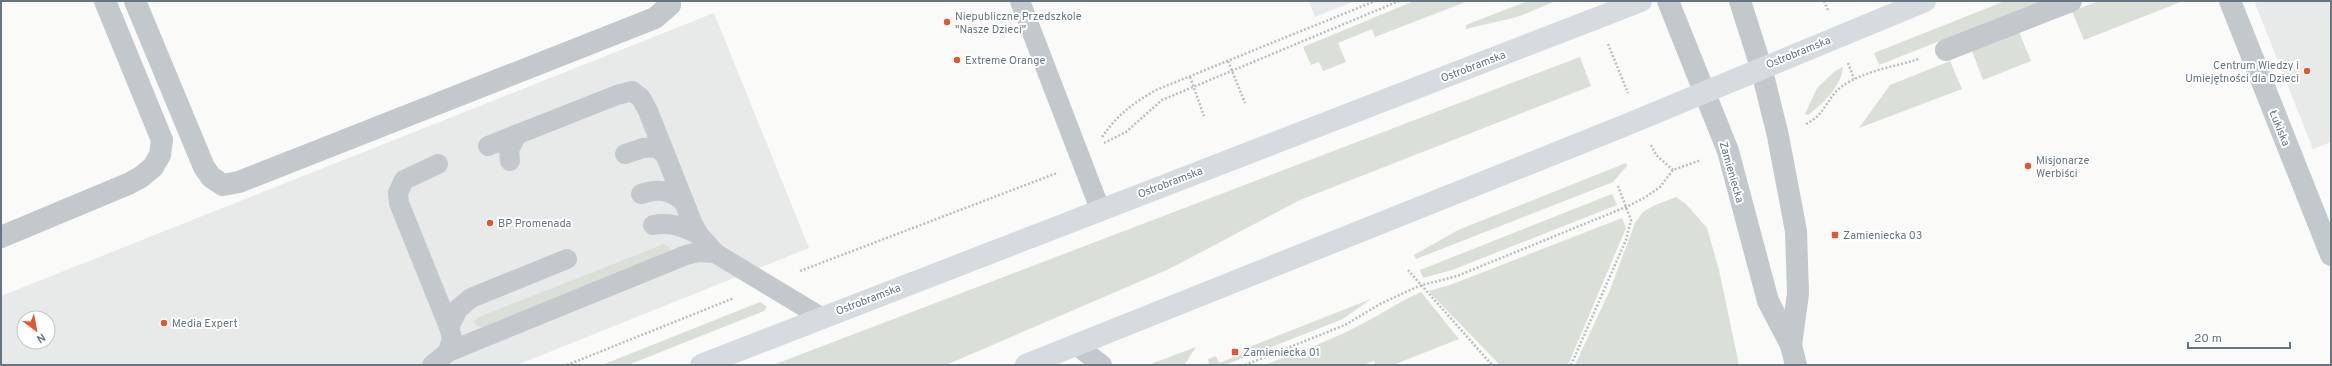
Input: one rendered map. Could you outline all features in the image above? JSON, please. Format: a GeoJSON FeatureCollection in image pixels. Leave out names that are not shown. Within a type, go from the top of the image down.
{"type":"FeatureCollection","features":[{"type":"Feature","properties":{"kind":"main road","name":"Ostrobramska"},"geometry":{"type":"LineString","coordinates":[[701,365],[821,317],[1641,1]]}},
{"type":"Feature","properties":{"kind":"main road","name":"Ostrobramska"},"geometry":{"type":"LineString","coordinates":[[1026,365],[1639,119],[1761,67],[1925,1]]}},
{"type":"Feature","properties":{"kind":"street"},"geometry":{"type":"LineString","coordinates":[[1,237],[128,184],[153,167],[160,156],[162,140],[106,1]]}},
{"type":"Feature","properties":{"kind":"street"},"geometry":{"type":"LineString","coordinates":[[135,1],[204,167],[211,177],[223,185],[239,182],[649,20],[665,9],[670,1]]}},
{"type":"Feature","properties":{"kind":"street","name":"Zamieniecka"},"geometry":{"type":"LineString","coordinates":[[1668,1],[1728,151],[1768,301],[1793,355]]}},
{"type":"Feature","properties":{"kind":"street","name":"Zamieniecka"},"geometry":{"type":"LineString","coordinates":[[1740,1],[1761,67],[1782,152],[1796,232],[1798,294],[1793,355]]}},
{"type":"Feature","properties":{"kind":"street"},"geometry":{"type":"LineString","coordinates":[[1946,50],[2071,1]]}},
{"type":"Feature","properties":{"kind":"street","name":"Łukiska"},"geometry":{"type":"LineString","coordinates":[[2230,1],[2331,254]]}},
{"type":"Feature","properties":{"kind":"lane"},"geometry":{"type":"LineString","coordinates":[[1020,1],[1087,151],[1100,209]]}},
{"type":"Feature","properties":{"kind":"lane"},"geometry":{"type":"LineString","coordinates":[[488,146],[617,95],[632,91],[641,98],[699,235],[715,253],[821,317]]}},
{"type":"Feature","properties":{"kind":"lane"},"geometry":{"type":"LineString","coordinates":[[510,161],[509,150],[517,134]]}},
{"type":"Feature","properties":{"kind":"lane"},"geometry":{"type":"LineString","coordinates":[[625,154],[643,148],[656,147],[665,154]]}},
{"type":"Feature","properties":{"kind":"lane"},"geometry":{"type":"LineString","coordinates":[[438,164],[404,180],[398,193],[404,217],[449,327],[452,338],[448,352]]}},
{"type":"Feature","properties":{"kind":"lane"},"geometry":{"type":"LineString","coordinates":[[640,194],[663,190],[673,193],[684,202]]}},
{"type":"Feature","properties":{"kind":"lane"},"geometry":{"type":"LineString","coordinates":[[653,226],[666,223],[684,228],[699,235]]}},
{"type":"Feature","properties":{"kind":"lane"},"geometry":{"type":"LineString","coordinates":[[432,365],[448,352],[686,255],[699,252],[715,253]]}},
{"type":"Feature","properties":{"kind":"lane"},"geometry":{"type":"LineString","coordinates":[[449,327],[458,309],[471,298],[552,262]]}},
{"type":"Feature","properties":{"kind":"lane"},"geometry":{"type":"LineString","coordinates":[[1076,345],[1102,365]]}},
{"type":"Feature","properties":{"kind":"path"},"geometry":{"type":"LineString","coordinates":[[828,260],[1062,171],[1087,151],[1115,119],[1135,103],[1156,90],[1376,1]]}},
{"type":"Feature","properties":{"kind":"path"},"geometry":{"type":"LineString","coordinates":[[1087,151],[1126,132],[1162,100],[1399,1]]}},
{"type":"Feature","properties":{"kind":"path"},"geometry":{"type":"LineString","coordinates":[[1245,365],[1345,325],[1380,304],[1419,286],[1457,276],[1626,207],[1644,198],[1660,187],[1673,170],[1656,155],[1639,119],[1598,18]]}},
{"type":"Feature","properties":{"kind":"path"},"geometry":{"type":"LineString","coordinates":[[1854,79],[1946,50]]}},
{"type":"Feature","properties":{"kind":"path"},"geometry":{"type":"LineString","coordinates":[[1228,61],[1245,103]]}},
{"type":"Feature","properties":{"kind":"path"},"geometry":{"type":"LineString","coordinates":[[1190,76],[1204,116]]}},
{"type":"Feature","properties":{"kind":"path"},"geometry":{"type":"LineString","coordinates":[[1571,365],[1626,240],[1631,220],[1618,186]]}},
{"type":"Feature","properties":{"kind":"path"},"geometry":{"type":"LineString","coordinates":[[1408,270],[1419,286],[1492,365]]}},
{"type":"Feature","properties":{"kind":"path"},"geometry":{"type":"LineString","coordinates":[[567,365],[678,321]]}},
{"type":"Feature","properties":{"kind":"shaded area"},"geometry":{"type":"Polygon","coordinates":[[[1309,1],[1355,1],[1315,17],[1309,1]]]}},
{"type":"Feature","properties":{"kind":"shaded area"},"geometry":{"type":"Polygon","coordinates":[[[1414,1],[1468,1],[1375,37],[1372,29],[1338,43],[1346,62],[1323,71],[1319,62],[1311,65],[1303,47],[1414,1]]]}},
{"type":"Feature","properties":{"kind":"shaded area"},"geometry":{"type":"Polygon","coordinates":[[[1527,1],[1556,1],[1517,17],[1466,29],[1466,25],[1527,1]]]}},
{"type":"Feature","properties":{"kind":"shaded area"},"geometry":{"type":"Polygon","coordinates":[[[2005,1],[2041,1],[1879,65],[1874,53],[2005,1]]]}},
{"type":"Feature","properties":{"kind":"shaded area"},"geometry":{"type":"Polygon","coordinates":[[[2099,1],[2183,1],[2084,40],[2072,11],[2099,1]]]}},
{"type":"Feature","properties":{"kind":"shaded area","name":"Centrum Wiedzy i Umiejętności dla Dzieci"},"geometry":{"type":"Polygon","coordinates":[[[2254,1],[2331,1],[2331,142],[2313,149],[2254,1]]]}},
{"type":"Feature","properties":{"kind":"shaded area"},"geometry":{"type":"Polygon","coordinates":[[[714,13],[809,248],[517,365],[1,365],[1,296],[714,13]]]}},
{"type":"Feature","properties":{"kind":"shaded area"},"geometry":{"type":"Polygon","coordinates":[[[2019,32],[2031,61],[1983,80],[1972,51],[2019,32]]]}},
{"type":"Feature","properties":{"kind":"shaded area"},"geometry":{"type":"Polygon","coordinates":[[[1580,57],[1591,86],[1300,200],[1169,269],[946,365],[773,365],[1580,57]]]}},
{"type":"Feature","properties":{"kind":"shaded area"},"geometry":{"type":"Polygon","coordinates":[[[1950,61],[1962,89],[1859,128],[1890,85],[1950,61]]]}},
{"type":"Feature","properties":{"kind":"shaded area"},"geometry":{"type":"Polygon","coordinates":[[[1843,67],[1839,81],[1831,94],[1814,111],[1808,115],[1805,114],[1817,88],[1835,71],[1843,67]]]}},
{"type":"Feature","properties":{"kind":"shaded area"},"geometry":{"type":"Polygon","coordinates":[[[1626,163],[1627,166],[1613,182],[1416,259],[1414,255],[1458,230],[1626,163]]]}},
{"type":"Feature","properties":{"kind":"shaded area"},"geometry":{"type":"Polygon","coordinates":[[[1612,194],[1617,205],[1452,270],[1423,278],[1420,270],[1612,194]]]}},
{"type":"Feature","properties":{"kind":"shaded area"},"geometry":{"type":"Polygon","coordinates":[[[1676,197],[1686,204],[1707,228],[1719,270],[1739,365],[1575,365],[1610,290],[1635,223],[1643,212],[1653,206],[1676,197]]]}},
{"type":"Feature","properties":{"kind":"shaded area"},"geometry":{"type":"Polygon","coordinates":[[[1622,218],[1626,228],[1568,365],[1500,365],[1429,291],[1450,285],[1622,218]]]}},
{"type":"Feature","properties":{"kind":"shaded area"},"geometry":{"type":"Polygon","coordinates":[[[664,244],[670,248],[668,253],[483,327],[477,326],[474,322],[479,317],[664,244]]]}},
{"type":"Feature","properties":{"kind":"shaded area"},"geometry":{"type":"Polygon","coordinates":[[[1421,292],[1459,339],[1393,365],[1376,365],[1374,361],[1363,365],[1265,365],[1345,332],[1421,292]]]}},
{"type":"Feature","properties":{"kind":"shaded area"},"geometry":{"type":"Polygon","coordinates":[[[1371,299],[1343,319],[1225,365],[1204,365],[1209,363],[1208,359],[1216,356],[1219,363],[1250,351],[1249,347],[1371,299]]]}},
{"type":"Feature","properties":{"kind":"shaded area"},"geometry":{"type":"Polygon","coordinates":[[[760,302],[767,307],[764,311],[628,365],[602,365],[760,302]]]}},
{"type":"Feature","properties":{"kind":"shaded area"},"geometry":{"type":"Polygon","coordinates":[[[1196,347],[1184,365],[1148,365],[1196,347]]]}},
{"type":"Feature","properties":{"kind":"place","name":"Niepubliczne Przedszkole \"Nasze Dzieci\""},"geometry":{"type":"Point","coordinates":[947,22]}},
{"type":"Feature","properties":{"kind":"place","name":"Extreme Orange"},"geometry":{"type":"Point","coordinates":[957,60]}},
{"type":"Feature","properties":{"kind":"place","name":"Centrum Wiedzy i Umiejętności dla Dzieci"},"geometry":{"type":"Point","coordinates":[2307,71]}},
{"type":"Feature","properties":{"kind":"place","name":"Misjonarze Werbiści"},"geometry":{"type":"Point","coordinates":[2028,166]}},
{"type":"Feature","properties":{"kind":"place","name":"BP Promenada"},"geometry":{"type":"Point","coordinates":[490,223]}},
{"type":"Feature","properties":{"kind":"place","name":"Zamieniecka 03"},"geometry":{"type":"Point","coordinates":[1835,235]}},
{"type":"Feature","properties":{"kind":"place","name":"Media Expert"},"geometry":{"type":"Point","coordinates":[164,323]}},
{"type":"Feature","properties":{"kind":"place","name":"Zamieniecka 01"},"geometry":{"type":"Point","coordinates":[1235,352]}}]}
